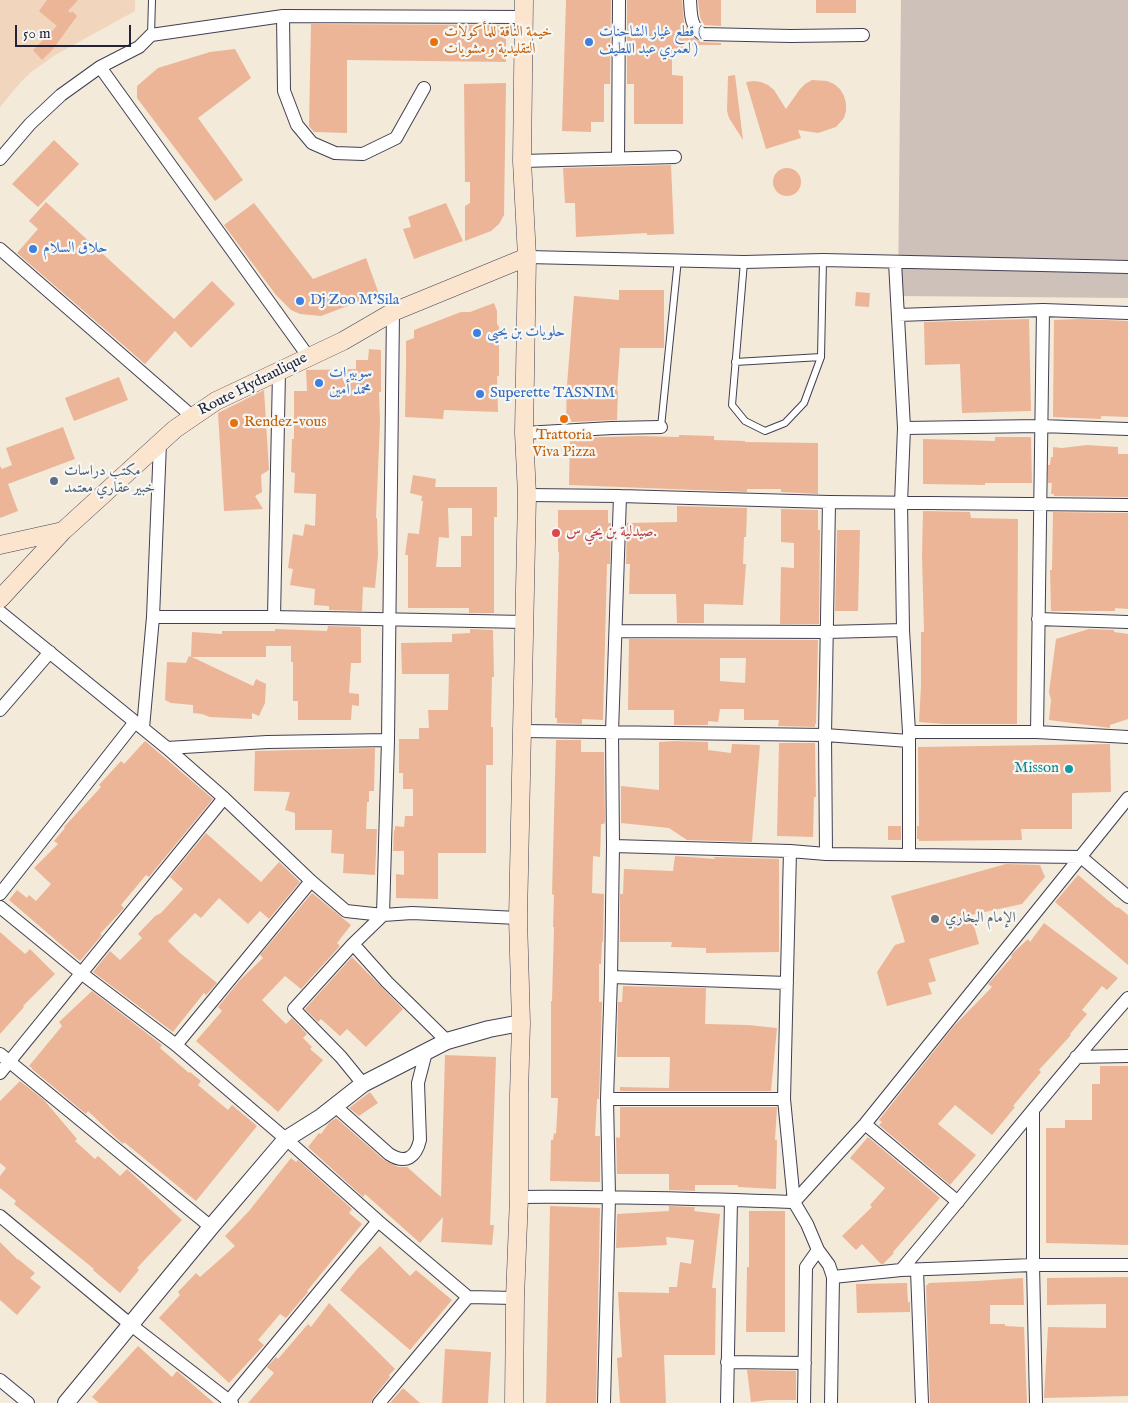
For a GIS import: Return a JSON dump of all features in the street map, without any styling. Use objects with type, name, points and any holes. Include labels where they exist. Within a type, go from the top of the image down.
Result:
[{"type":"main road","points":[[514,1403],[522,1023],[518,918],[527,496],[524,433],[527,257],[522,161],[524,9]]},
{"type":"main road","name":"Route Hydraulique","points":[[0,599],[63,531],[175,429],[216,402],[308,356],[343,341],[393,312],[527,257]]},
{"type":"main road","points":[[0,545],[63,531]]},
{"type":"street","points":[[618,158],[619,0]]},
{"type":"street","points":[[690,0],[693,25],[702,34],[863,35]]},
{"type":"street","points":[[0,159],[30,124],[61,95],[100,67],[139,47],[151,35],[283,16],[524,9]]},
{"type":"street","points":[[283,16],[284,92],[297,124],[312,143],[334,153],[363,154],[396,138],[424,88]]},
{"type":"street","points":[[100,67],[308,356]]},
{"type":"street","points":[[522,161],[675,157]]},
{"type":"street","points":[[0,249],[193,417]]},
{"type":"street","points":[[527,257],[744,262],[823,260],[1128,267]]},
{"type":"street","points":[[895,262],[904,428],[901,503],[903,630],[909,737],[909,855]]},
{"type":"street","points":[[898,315],[1043,310],[1128,313]]},
{"type":"street","points":[[1037,732],[1043,310]]},
{"type":"street","points":[[363,1084],[341,1057],[294,1009],[353,944],[383,915],[390,620],[393,312]]},
{"type":"street","points":[[274,617],[279,372]]},
{"type":"street","points":[[904,428],[1040,426],[1128,429]]},
{"type":"street","points":[[524,433],[661,427]]},
{"type":"street","points":[[0,894],[139,725],[153,617],[160,443]]},
{"type":"street","points":[[527,496],[1128,505]]},
{"type":"street","points":[[604,1403],[609,1196],[608,1099],[613,846],[612,732],[620,496]]},
{"type":"street","points":[[826,854],[825,735],[829,502]]},
{"type":"street","points":[[0,612],[167,748],[346,911],[383,915],[412,913],[518,918]]},
{"type":"street","points":[[153,617],[274,617],[524,622]]},
{"type":"street","points":[[1038,619],[1128,622]]},
{"type":"street","points":[[616,631],[827,632],[903,630]]},
{"type":"street","points":[[0,710],[50,652]]},
{"type":"street","points":[[522,731],[909,737],[1037,732],[1128,737]]},
{"type":"street","points":[[167,748],[267,742],[388,740]]},
{"type":"street","points":[[0,1073],[5,1058],[81,973],[224,798]]},
{"type":"street","points":[[519,1197],[609,1196],[794,1202],[866,1124],[1128,798]]},
{"type":"street","points":[[613,846],[790,851],[826,854],[1081,857],[1128,897]]},
{"type":"street","points":[[790,851],[784,1099],[794,1202],[807,1224],[818,1250],[829,1265],[833,1277],[831,1403]]},
{"type":"street","points":[[176,1045],[311,881]]},
{"type":"street","points":[[0,907],[81,973],[176,1045],[468,1297],[516,1298]]},
{"type":"street","points":[[353,944],[387,982],[447,1041]]},
{"type":"street","points":[[611,977],[787,983]]},
{"type":"street","points":[[901,1270],[1076,1057],[1128,998]]},
{"type":"street","points":[[66,1403],[210,1227],[286,1139],[321,1118],[363,1084],[447,1041],[489,1029],[522,1023]]},
{"type":"street","points":[[335,1106],[396,1159],[408,1158],[418,1149],[420,1140],[418,1083],[426,1052]]},
{"type":"street","points":[[1076,1057],[1128,1056]]},
{"type":"street","points":[[5,1058],[210,1227]]},
{"type":"street","points":[[608,1099],[784,1099]]},
{"type":"street","points":[[1033,1111],[1033,1265],[1036,1403]]},
{"type":"street","points":[[866,1124],[958,1202]]},
{"type":"street","points":[[727,1403],[731,1200]]},
{"type":"street","points":[[0,1216],[131,1325],[229,1402],[378,1221]]},
{"type":"street","points":[[804,1403],[806,1267],[818,1250]]},
{"type":"street","points":[[833,1277],[901,1270],[1033,1265],[1128,1265]]},
{"type":"street","points":[[917,1270],[922,1403]]},
{"type":"street","points":[[379,1403],[468,1297]]},
{"type":"street","points":[[727,1362],[805,1363]]},
{"type":"street","points":[[0,1380],[28,1403]]},
{"type":"lane","points":[[151,35],[152,0]]},
{"type":"lane","points":[[661,427],[678,260]]},
{"type":"lane","points":[[744,262],[732,405],[745,421],[764,431],[785,423],[804,404],[821,357],[823,260]]},
{"type":"lane","points":[[735,362],[821,357]]},
{"type":"shaded area","points":[[0,0],[135,0],[135,11],[55,55],[30,73],[0,107]]},
{"type":"shaded area","points":[[901,0],[1128,0],[1128,298],[898,296]]},
{"type":"building","points":[[47,0],[78,0],[68,11],[71,13],[72,11],[77,16],[53,49],[42,60],[33,50],[57,26],[39,11]]},
{"type":"building","name":"قطع غيار الشاحنات ( لعمري عبد اللطيف )","points":[[566,0],[611,0],[610,84],[604,84],[604,122],[591,122],[591,132],[562,131]]},
{"type":"building","points":[[627,0],[682,0],[684,22],[692,36],[701,42],[721,43],[721,45],[684,45],[684,49],[672,49],[672,75],[683,76],[683,124],[634,124],[634,84],[627,84]]},
{"type":"building","points":[[698,0],[721,0],[721,26],[704,25],[700,17]]},
{"type":"building","points":[[816,0],[856,0],[856,13],[816,13]]},
{"type":"building","points":[[311,24],[506,25],[506,62],[347,60],[347,133],[314,132],[309,126]]},
{"type":"building","points":[[235,49],[251,78],[198,118],[243,180],[215,201],[137,98],[137,86],[158,68],[210,52]]},
{"type":"building","points":[[735,75],[743,140],[729,118],[727,111],[728,76]]},
{"type":"building","points":[[812,80],[827,81],[840,89],[846,103],[844,118],[836,127],[818,133],[798,130],[801,138],[766,149],[746,82],[754,81],[768,85],[774,90],[786,109],[800,89]]},
{"type":"building","points":[[506,83],[504,215],[499,224],[491,231],[465,241],[465,206],[470,203],[470,182],[465,182],[464,84]]},
{"type":"building","points":[[54,140],[79,164],[38,207],[12,184]]},
{"type":"building","points":[[671,165],[674,234],[647,235],[647,233],[576,237],[575,203],[565,203],[563,168]]},
{"type":"building","points":[[787,168],[797,172],[801,182],[797,192],[787,196],[777,192],[773,182],[777,172]]},
{"type":"building","points":[[46,202],[174,319],[212,281],[235,304],[191,348],[175,331],[145,364],[17,253],[38,229],[29,221]]},
{"type":"building","points":[[254,203],[313,279],[366,258],[379,294],[321,316],[300,314],[291,310],[276,295],[224,225]]},
{"type":"building","points":[[446,203],[463,241],[414,259],[403,229],[411,227],[408,217]]},
{"type":"building","points":[[619,290],[664,290],[664,348],[620,348],[617,420],[571,422],[571,419],[566,419],[574,296],[619,300]]},
{"type":"building","points":[[856,292],[870,293],[869,307],[855,306]]},
{"type":"building","points":[[494,303],[499,327],[498,412],[444,410],[443,419],[405,417],[406,341],[414,338],[414,330],[461,312],[470,312]]},
{"type":"building","points":[[1029,319],[1031,411],[962,413],[960,364],[925,365],[924,322]]},
{"type":"building","points":[[1054,320],[1128,321],[1128,417],[1101,416],[1101,419],[1053,417]]},
{"type":"building","points":[[369,349],[381,350],[376,518],[378,555],[375,588],[363,587],[362,611],[329,610],[329,606],[314,605],[315,589],[290,585],[293,569],[288,568],[293,534],[303,536],[305,524],[315,526],[316,494],[294,493],[295,473],[291,472],[292,439],[294,439],[294,391],[307,391],[306,370],[356,369],[356,360],[368,360]]},
{"type":"building","points":[[119,377],[128,400],[74,421],[65,398]]},
{"type":"building","points":[[264,390],[269,470],[261,475],[262,492],[255,496],[263,509],[224,511],[218,413]]},
{"type":"building","points":[[63,427],[75,459],[8,484],[18,511],[0,518],[0,466],[2,469],[12,465],[6,448]]},
{"type":"building","points":[[679,435],[714,436],[714,440],[745,442],[818,443],[818,494],[781,492],[781,489],[747,489],[747,492],[569,485],[570,438],[679,437]]},
{"type":"building","points":[[995,437],[1031,437],[1032,483],[985,483],[985,485],[923,484],[923,439],[995,441]]},
{"type":"building","points":[[1087,445],[1118,447],[1118,454],[1128,454],[1128,497],[1054,496],[1054,494],[1051,494],[1052,483],[1048,483],[1048,465],[1050,465],[1051,457],[1053,457],[1053,447],[1062,448]]},
{"type":"building","points":[[413,475],[436,479],[435,487],[497,487],[497,517],[494,517],[494,613],[469,613],[469,608],[408,608],[408,555],[405,555],[408,533],[419,534],[423,501],[421,501],[422,496],[410,493]],"holes":[[[448,508],[472,508],[472,536],[461,536],[461,567],[436,567],[439,537],[449,538]]]},
{"type":"building","points":[[677,506],[747,508],[746,537],[744,537],[743,564],[746,564],[743,605],[704,604],[704,623],[677,623],[676,594],[629,594],[630,564],[626,564],[627,523],[677,522]]},
{"type":"building","points":[[781,509],[818,510],[818,530],[820,530],[819,624],[780,624],[781,567],[794,568],[794,543],[781,542]]},
{"type":"building","points":[[558,510],[608,510],[608,523],[611,523],[610,564],[607,564],[603,720],[582,719],[582,724],[557,723],[557,718],[555,718],[559,552]]},
{"type":"building","points":[[923,511],[970,512],[971,518],[1018,519],[1017,724],[943,724],[919,722],[921,632],[924,632]]},
{"type":"building","points":[[1053,512],[1128,513],[1128,609],[1115,608],[1115,611],[1051,611],[1050,570],[1052,570]]},
{"type":"building","points":[[837,530],[860,530],[858,611],[835,611]]},
{"type":"building","points":[[328,626],[360,627],[361,629],[361,663],[351,663],[349,693],[359,694],[359,706],[352,705],[351,720],[298,720],[298,701],[293,701],[291,646],[266,646],[266,657],[192,657],[253,686],[256,679],[266,684],[265,703],[259,716],[252,713],[252,719],[210,717],[193,713],[193,705],[171,703],[165,700],[167,662],[186,663],[189,656],[191,657],[192,632],[222,634],[222,631],[275,631],[275,629],[327,631]]},
{"type":"building","points":[[470,629],[493,630],[494,677],[492,677],[491,727],[493,727],[493,765],[486,765],[486,853],[438,853],[438,899],[396,898],[396,874],[404,875],[404,851],[393,851],[394,830],[395,826],[404,827],[405,816],[413,816],[413,789],[403,789],[403,773],[399,773],[399,739],[419,739],[419,728],[429,728],[428,710],[448,710],[449,674],[402,674],[401,643],[452,642],[452,634],[470,633]]},
{"type":"building","points":[[1089,629],[1114,630],[1114,632],[1128,634],[1128,719],[1110,725],[1110,728],[1049,720],[1051,700],[1049,692],[1056,639]]},
{"type":"building","points":[[629,639],[818,640],[815,727],[778,726],[779,720],[744,720],[744,709],[720,709],[718,722],[708,721],[708,725],[674,725],[674,710],[628,710]],"holes":[[[720,658],[746,658],[745,683],[720,681]]]},
{"type":"building","points":[[556,740],[581,740],[581,752],[604,752],[605,822],[601,824],[600,857],[593,856],[592,893],[604,894],[603,942],[601,964],[599,964],[599,1002],[602,1002],[599,1099],[597,1099],[595,1136],[600,1136],[600,1182],[550,1181],[551,1140],[553,1140],[554,1133],[556,1134],[558,1098],[551,1098],[551,1001],[554,927],[554,895],[552,894]]},
{"type":"building","points":[[145,741],[213,799],[149,877],[146,875],[121,905],[124,908],[100,934],[102,935],[80,961],[9,900],[17,890],[27,898],[29,895],[36,901],[51,884],[34,868],[58,844],[54,841],[64,827],[101,787],[99,785],[121,761],[124,764]]},
{"type":"building","points":[[659,742],[708,742],[708,750],[731,753],[732,744],[760,745],[752,842],[687,840],[669,828],[621,823],[621,786],[659,790]]},
{"type":"building","points":[[779,743],[815,743],[816,797],[814,797],[813,837],[777,836]]},
{"type":"building","points":[[1110,744],[1111,792],[1072,793],[1072,829],[1021,829],[1022,840],[919,841],[917,839],[917,826],[919,826],[918,747]]},
{"type":"building","points":[[375,748],[374,791],[369,791],[366,829],[377,829],[375,875],[343,873],[344,854],[331,853],[332,830],[295,830],[295,813],[285,810],[290,792],[254,791],[255,751]]},
{"type":"building","points":[[888,826],[901,826],[901,840],[888,840]]},
{"type":"building","points":[[206,833],[261,882],[279,862],[300,882],[269,919],[260,911],[248,924],[219,898],[201,918],[195,913],[168,941],[217,983],[206,995],[204,993],[173,1032],[93,972],[110,951],[120,960],[142,938],[138,934],[183,889],[170,877]]},
{"type":"building","points":[[675,856],[716,859],[713,857],[779,859],[779,952],[706,953],[706,948],[671,947],[672,942],[620,942],[620,894],[623,894],[624,869],[673,871]]},
{"type":"building","name":"الإمام البخاري","points":[[1006,864],[1040,865],[1045,877],[1022,904],[971,915],[979,944],[929,959],[936,981],[928,983],[932,994],[887,1006],[877,972],[895,945],[905,942],[891,896]]},
{"type":"building","points":[[1078,875],[1128,915],[1128,965],[1055,902]]},
{"type":"building","points":[[312,893],[351,925],[337,943],[340,946],[301,989],[285,976],[262,1000],[286,1024],[292,1018],[307,1034],[303,1038],[312,1047],[310,1049],[323,1060],[278,1112],[196,1041],[222,1011],[218,1007],[240,980],[263,958],[260,955]]},
{"type":"building","points":[[1044,923],[1118,978],[1107,990],[1102,986],[1082,1010],[1087,1014],[1071,1035],[1039,1070],[1041,1072],[992,1135],[955,1105],[938,1124],[976,1155],[950,1185],[879,1125],[882,1122],[879,1120],[954,1026],[992,987],[988,984],[1012,957],[1013,953],[1028,939],[1030,942]]},
{"type":"building","points":[[0,932],[25,954],[30,949],[55,974],[23,1006],[0,1034]]},
{"type":"building","points":[[352,957],[403,1009],[366,1047],[347,1029],[340,1036],[321,1019],[318,1022],[305,1009]]},
{"type":"building","points":[[623,986],[706,988],[705,1024],[777,1028],[771,1091],[620,1091],[620,1087],[669,1088],[670,1057],[617,1057],[618,1002],[622,1002]]},
{"type":"building","points":[[92,991],[162,1045],[160,1048],[201,1081],[198,1085],[228,1110],[232,1105],[257,1126],[196,1201],[124,1142],[123,1144],[88,1111],[86,1114],[29,1066],[62,1026],[59,1022]]},
{"type":"building","points":[[445,1055],[496,1057],[490,1225],[494,1225],[492,1245],[441,1242],[443,1217],[420,1243],[365,1194],[363,1197],[308,1147],[319,1133],[321,1134],[329,1123],[336,1118],[384,1160],[398,1167],[407,1167],[441,1197]]},
{"type":"building","points":[[1100,1066],[1128,1066],[1128,1245],[1046,1243],[1046,1128],[1065,1128],[1065,1120],[1092,1120],[1092,1084],[1100,1084]]},
{"type":"building","points":[[20,1081],[44,1100],[77,1139],[75,1141],[95,1159],[98,1156],[120,1176],[127,1169],[182,1220],[137,1268],[139,1270],[120,1293],[94,1269],[14,1204],[16,1201],[0,1188],[0,1176],[6,1168],[0,1163],[0,1101]]},
{"type":"building","points":[[370,1092],[378,1103],[359,1116],[349,1108]]},
{"type":"building","points":[[620,1107],[777,1107],[775,1140],[777,1140],[776,1189],[738,1187],[738,1185],[695,1185],[695,1191],[669,1190],[669,1174],[617,1174],[616,1137],[620,1138]]},
{"type":"building","points":[[868,1137],[940,1198],[883,1264],[862,1244],[856,1250],[842,1236],[872,1207],[870,1205],[885,1188],[850,1158]]},
{"type":"building","points":[[291,1158],[296,1162],[298,1160],[352,1209],[349,1213],[362,1224],[286,1318],[280,1314],[258,1340],[264,1345],[229,1383],[159,1318],[180,1295],[178,1292],[196,1273],[200,1277],[235,1246],[225,1236],[249,1211]]},
{"type":"building","points":[[550,1206],[600,1208],[596,1403],[546,1403]]},
{"type":"building","points":[[669,1206],[695,1207],[694,1211],[720,1214],[712,1288],[716,1288],[715,1355],[664,1355],[666,1403],[620,1403],[617,1358],[622,1357],[618,1292],[669,1293],[669,1287],[677,1287],[680,1262],[691,1264],[694,1240],[666,1237],[667,1245],[616,1248],[617,1214],[669,1211]]},
{"type":"building","points":[[749,1211],[785,1211],[785,1332],[746,1332]]},
{"type":"building","points":[[0,1242],[18,1260],[35,1273],[30,1278],[41,1287],[17,1315],[0,1300]]},
{"type":"building","points":[[380,1246],[410,1276],[416,1270],[452,1300],[410,1350],[340,1290]]},
{"type":"building","points":[[1128,1277],[1128,1396],[1044,1398],[1048,1327],[1106,1328],[1106,1304],[1047,1305],[1047,1278]]},
{"type":"building","points":[[1023,1278],[1024,1305],[990,1305],[990,1324],[1024,1327],[1027,1403],[930,1403],[926,1286],[929,1283]]},
{"type":"building","points":[[907,1283],[910,1312],[857,1313],[856,1284]]},
{"type":"building","points":[[329,1303],[395,1369],[371,1403],[248,1403],[274,1373],[267,1367],[276,1357],[278,1359],[308,1324],[311,1327]]},
{"type":"building","points":[[138,1346],[172,1377],[177,1371],[214,1403],[99,1403],[92,1397]]},
{"type":"building","points":[[445,1349],[491,1352],[488,1403],[442,1403]]},
{"type":"building","points":[[747,1370],[796,1371],[796,1400],[751,1402]]},
{"type":"building","points":[[403,1388],[420,1403],[390,1403]]},
{"type":"place","name":"خيمة الناقة للمأكولات التقليدية و مشويات","points":[[434,42]]},
{"type":"place","name":"قطع غيار الشاحنات ( لعمري عبد اللطيف )","points":[[589,42]]},
{"type":"place","name":"حلاق السلام","points":[[33,249]]},
{"type":"place","name":"Dj Zoo M'Sila","points":[[300,301]]},
{"type":"place","name":"حلويات بن يحيى","points":[[477,333]]},
{"type":"place","name":"سوبيرات محمد أمين","points":[[319,383]]},
{"type":"place","name":"Superette TASNIM","points":[[480,394]]},
{"type":"place","name":"Trattoria Viva Pizza","points":[[564,419]]},
{"type":"place","name":"Rendez-vous","points":[[234,423]]},
{"type":"place","name":"مكتب دراسات خبير عقاري معتمد","points":[[54,481]]},
{"type":"place","name":"صيدلية بن يحي س.","points":[[556,533]]},
{"type":"place","name":"Misson","points":[[1069,769]]},
{"type":"place","name":"الإمام البخاري","points":[[935,919]]}]
